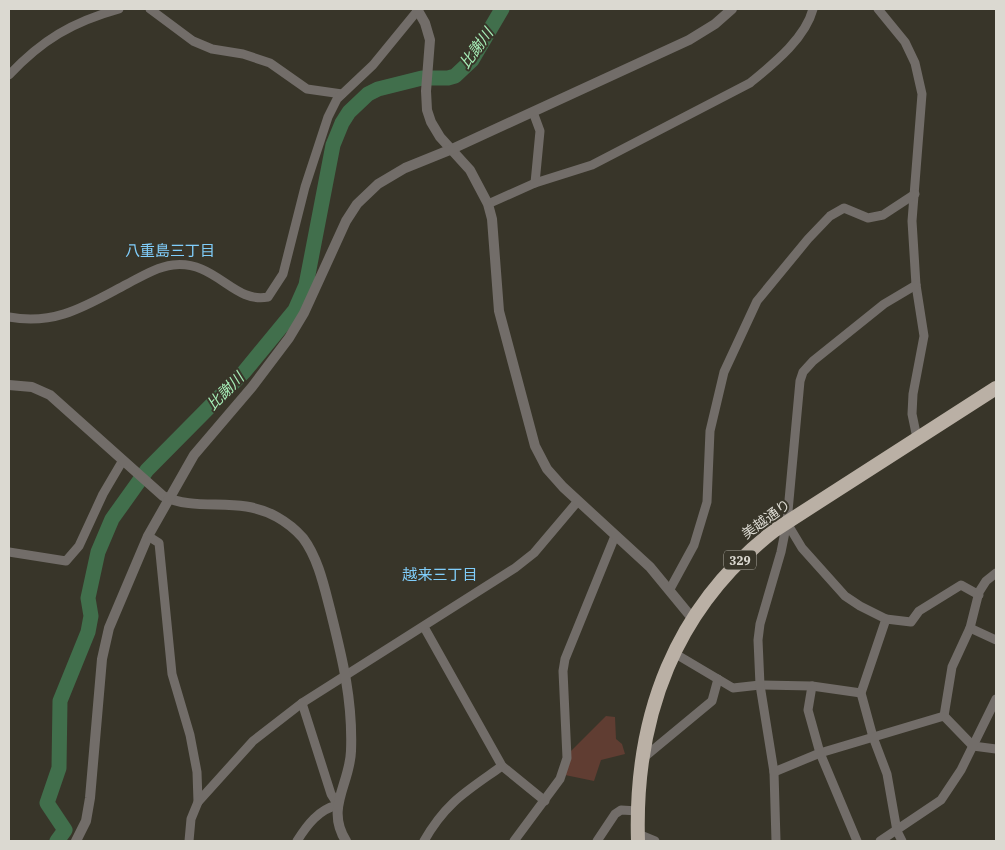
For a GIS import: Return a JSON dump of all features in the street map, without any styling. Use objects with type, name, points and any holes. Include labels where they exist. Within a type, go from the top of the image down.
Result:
[{"type":"highway","name":"美越通り","points":[[638,837],[642,759],[658,692],[674,653],[692,618],[739,561],[763,539],[996,388]]},
{"type":"street","points":[[9,75],[32,52],[71,26],[119,9]]},
{"type":"street","points":[[150,9],[193,42],[212,49],[243,54],[270,63],[307,89],[342,94]]},
{"type":"street","points":[[9,317],[24,320],[51,319],[79,310],[148,272],[180,264],[212,272],[242,294],[253,298],[268,297],[283,274],[305,187],[328,117],[342,94],[373,65],[418,9],[430,40],[426,92],[427,110],[431,122],[470,170],[488,204],[492,219],[499,311],[535,446],[547,469],[578,501],[650,567],[692,618]]},
{"type":"street","points":[[76,841],[86,821],[90,798],[102,659],[109,628],[148,536],[194,455],[252,387],[289,338],[304,313],[346,221],[357,204],[378,184],[405,168],[452,149],[689,40],[715,24],[732,9]]},
{"type":"street","points":[[488,204],[535,183],[592,165],[750,83],[771,66],[795,40],[813,9]]},
{"type":"street","points":[[878,9],[905,42],[915,62],[920,82],[922,106],[912,246],[924,336],[913,394],[912,414],[917,438]]},
{"type":"street","points":[[534,112],[540,131],[535,183]]},
{"type":"street","points":[[670,589],[694,545],[707,502],[710,432],[724,372],[757,301],[778,274],[830,216],[844,208],[868,218],[883,214],[915,194]]},
{"type":"street","points":[[776,841],[774,772],[760,685],[758,632],[787,522],[798,391],[803,372],[813,361],[884,304],[916,285]]},
{"type":"street","points":[[9,385],[32,387],[50,395],[148,484],[168,498],[186,503],[228,503],[252,507],[278,517],[295,531],[307,546],[317,568],[347,675],[351,752],[348,771],[338,796],[337,820],[346,841]]},
{"type":"street","points":[[9,552],[66,560],[79,546],[94,512],[123,460]]},
{"type":"street","points":[[198,802],[253,741],[302,703],[424,627],[534,553],[578,501]]},
{"type":"street","points":[[787,522],[802,548],[845,596],[886,619],[910,622],[919,611],[960,585],[979,595]]},
{"type":"street","points":[[148,536],[159,543],[172,674],[194,751],[197,772],[198,802],[188,830],[189,841]]},
{"type":"street","points":[[514,841],[560,779],[567,758],[563,671],[565,659],[616,536]]},
{"type":"street","points":[[944,716],[952,667],[970,628],[979,595],[986,581],[996,573]]},
{"type":"street","points":[[886,619],[861,694],[872,737],[887,774],[897,831],[902,841]]},
{"type":"street","points":[[424,627],[502,766],[545,801]]},
{"type":"street","points":[[970,628],[996,640]]},
{"type":"street","points":[[674,653],[733,688],[760,685],[812,686],[861,694]]},
{"type":"street","points":[[642,759],[712,701],[718,679]]},
{"type":"street","points":[[812,686],[808,710],[820,753],[857,841]]},
{"type":"street","points":[[880,841],[941,800],[961,770],[996,699]]},
{"type":"street","points":[[302,703],[331,794],[338,805]]},
{"type":"street","points":[[774,772],[820,753],[944,716]]},
{"type":"street","points":[[944,716],[973,746],[996,749]]},
{"type":"street","points":[[424,841],[443,812],[463,792],[502,766]]},
{"type":"street","points":[[297,841],[325,808],[338,805]]},
{"type":"street","points":[[597,841],[614,814],[621,810],[638,811]]},
{"type":"street","points":[[638,837],[655,841]]},
{"type":"shaded area","points":[[606,716],[615,717],[616,739],[622,744],[625,754],[601,760],[594,781],[565,775],[570,752]]},
{"type":"waterway","name":"比謝川","points":[[57,841],[65,830],[47,803],[59,768],[60,701],[88,632],[91,616],[88,598],[98,552],[112,519],[147,470],[244,372],[295,310],[306,285],[333,145],[349,112],[368,94],[378,89],[422,78],[448,78],[455,76],[472,60],[502,9]]},
{"type":"district","name":"八重島三丁目","points":[[170,250]]},
{"type":"district","name":"越来三丁目","points":[[440,574]]}]
